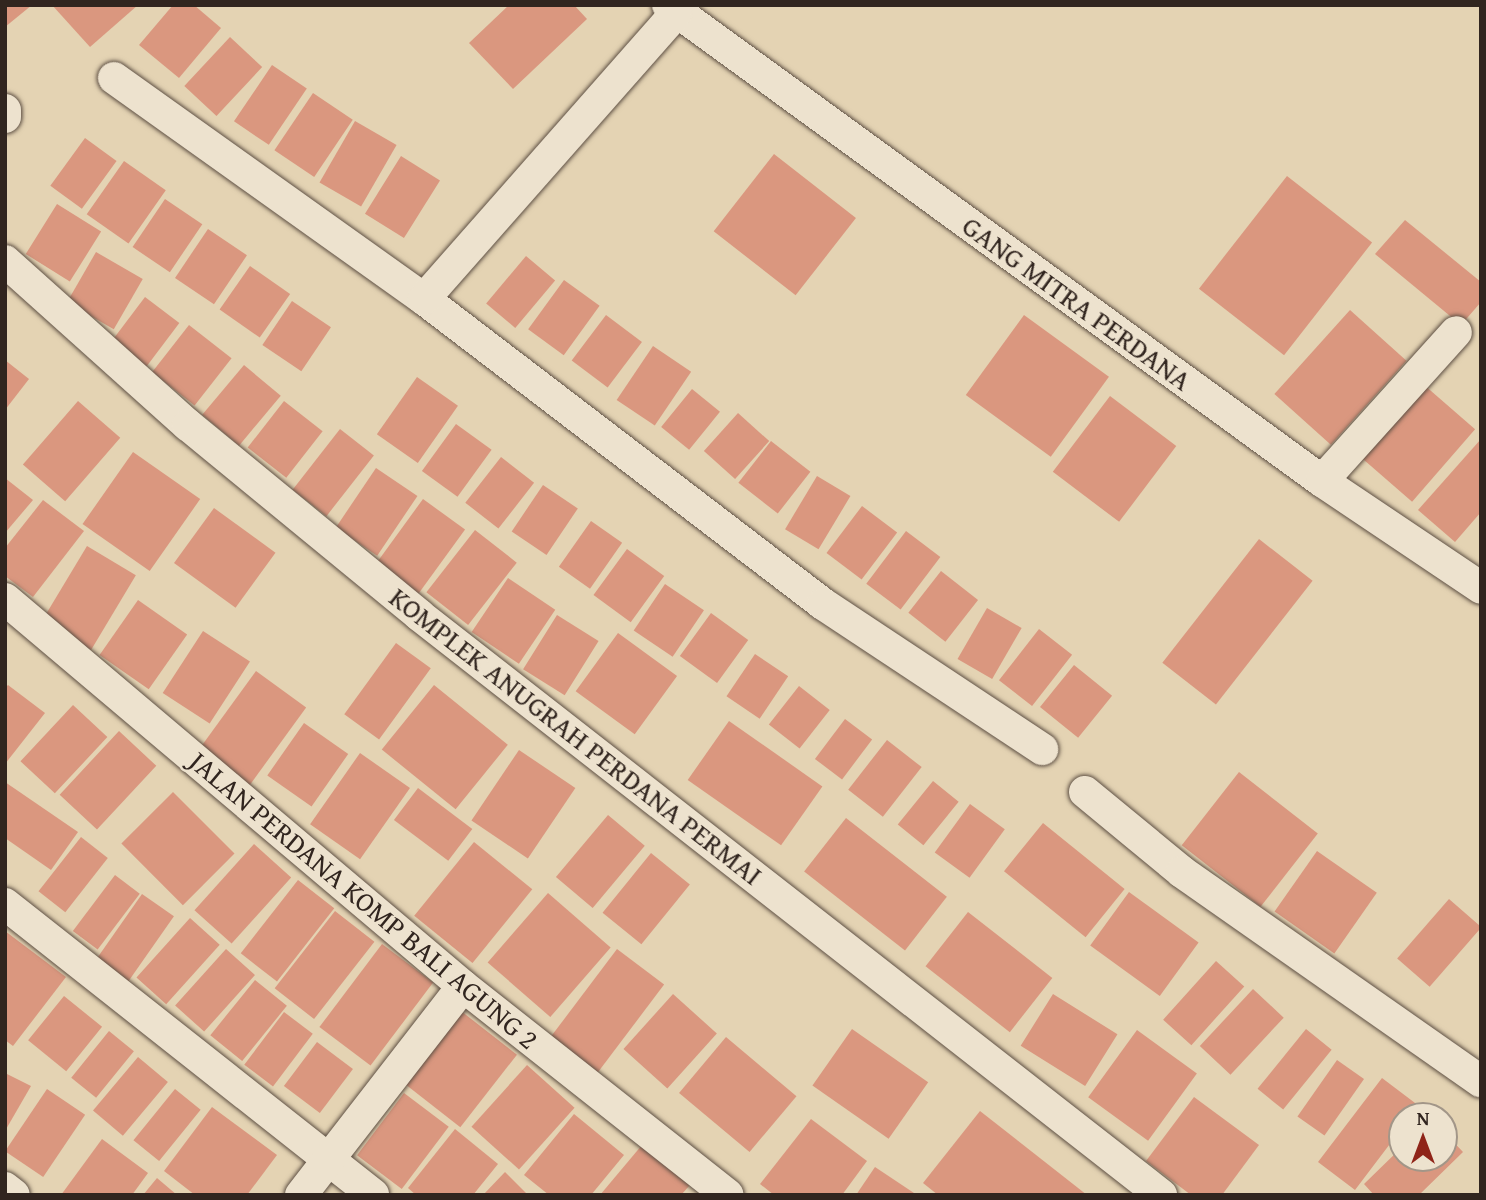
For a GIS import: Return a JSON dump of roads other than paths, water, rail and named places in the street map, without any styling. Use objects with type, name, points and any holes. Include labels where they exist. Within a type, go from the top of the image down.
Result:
[{"type":"street","points":[[424,299],[672,9]]},
{"type":"street","name":"GANG MITRA PERDANA","points":[[672,9],[1322,481],[1481,588]]},
{"type":"street","points":[[114,78],[424,299],[823,604],[1042,749]]},
{"type":"street","points":[[5,110],[5,117]]},
{"type":"street","name":"KOMPLEK ANUGRAH PERDANA PERMAI","points":[[5,261],[187,425],[419,615],[1161,1195]]},
{"type":"street","points":[[1322,481],[1456,332]]},
{"type":"street","name":"JALAN PERDANA KOMP BALI AGUNG 2","points":[[5,599],[463,986],[728,1195]]},
{"type":"street","points":[[1085,792],[1182,872],[1481,1081]]},
{"type":"street","points":[[5,904],[373,1195]]},
{"type":"street","points":[[301,1195],[463,986]]},
{"type":"street","points":[[5,1188],[14,1195]]}]
